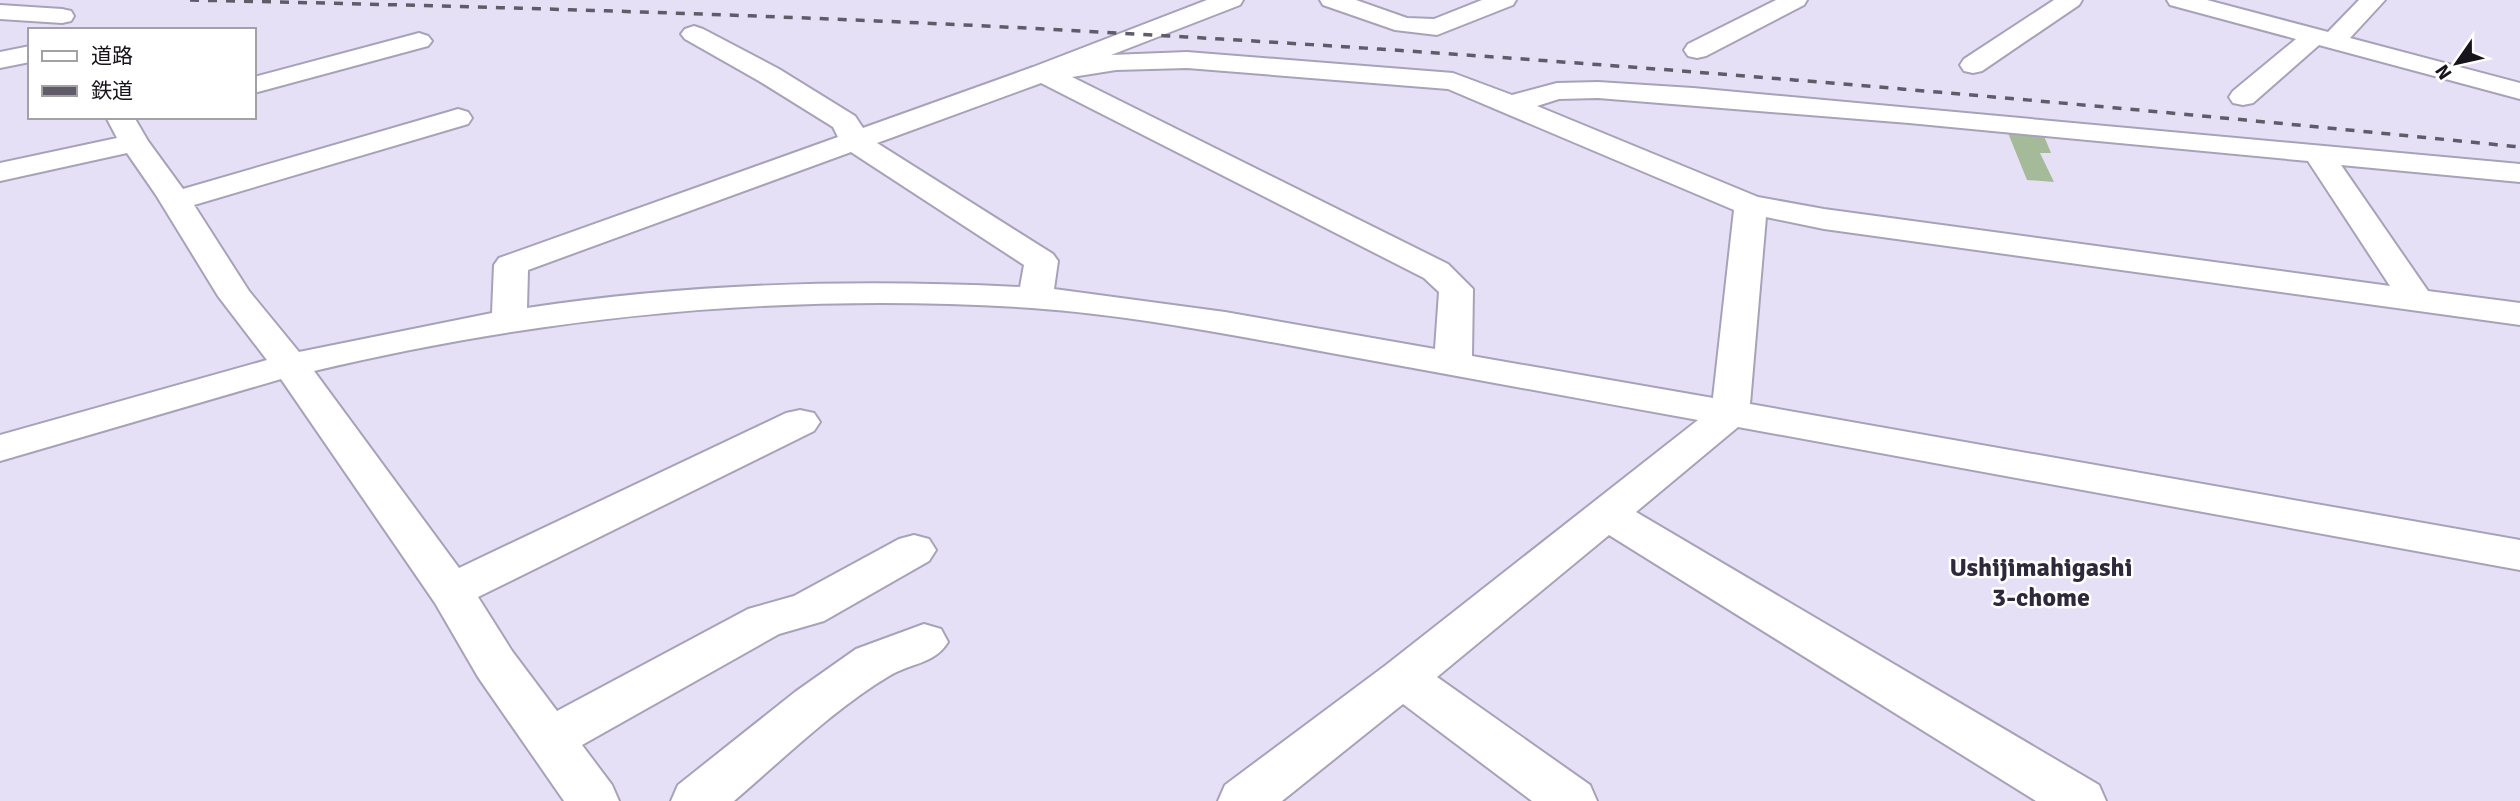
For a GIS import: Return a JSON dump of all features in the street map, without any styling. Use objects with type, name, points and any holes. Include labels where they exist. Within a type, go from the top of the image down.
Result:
[{"type":"street","points":[[509,322],[511,265],[1043,73],[1176,19],[1231,0]]},
{"type":"street","points":[[1332,0],[1404,25],[1419,27],[1448,24],[1504,0]]},
{"type":"street","points":[[1697,50],[1795,0]]},
{"type":"street","points":[[1973,65],[2070,0]]},
{"type":"street","points":[[2179,0],[2520,91]]},
{"type":"street","points":[[2243,97],[2373,0]]},
{"type":"street","points":[[0,12],[64,15]]},
{"type":"street","points":[[694,34],[769,75],[845,122],[855,142],[1041,261],[1035,298]]},
{"type":"street","points":[[256,84],[419,41]]},
{"type":"street","points":[[0,60],[28,54]]},
{"type":"street","points":[[1043,73],[1116,62],[1187,60],[1452,81],[1750,205],[1824,219],[2520,314]]},
{"type":"street","points":[[1043,73],[1436,271],[1456,289],[1453,365]]},
{"type":"street","points":[[1509,104],[1557,91],[1598,90],[1909,114],[2520,173]]},
{"type":"street","points":[[175,201],[458,118]]},
{"type":"street","points":[[0,172],[128,125],[235,296],[290,365],[451,591],[495,664],[593,801]]},
{"type":"street","points":[[2317,152],[2417,300]]},
{"type":"street","points":[[1244,801],[1403,678],[1730,414],[1749,238],[1750,205]]},
{"type":"street","points":[[0,448],[172,395],[290,365],[401,340],[509,322],[606,308],[790,294],[1035,298],[1225,323],[2520,555]]},
{"type":"street","points":[[451,591],[800,422]]},
{"type":"street","points":[[1605,513],[2080,801]]},
{"type":"street","points":[[548,740],[764,621],[808,609],[914,550]]},
{"type":"street","points":[[696,801],[812,706],[873,662],[924,642]]},
{"type":"street","points":[[1403,678],[1571,801]]},
{"type":"green space","points":[[2008,133],[2044,136],[2051,153],[2040,153],[2054,182],[2027,180]]},
{"type":"railway","points":[[190,0],[791,17],[1323,45],[1837,83],[2520,147]]},
{"type":"district","name":"Ushijimahigashi 3-chome","points":[[2041,582]]}]
